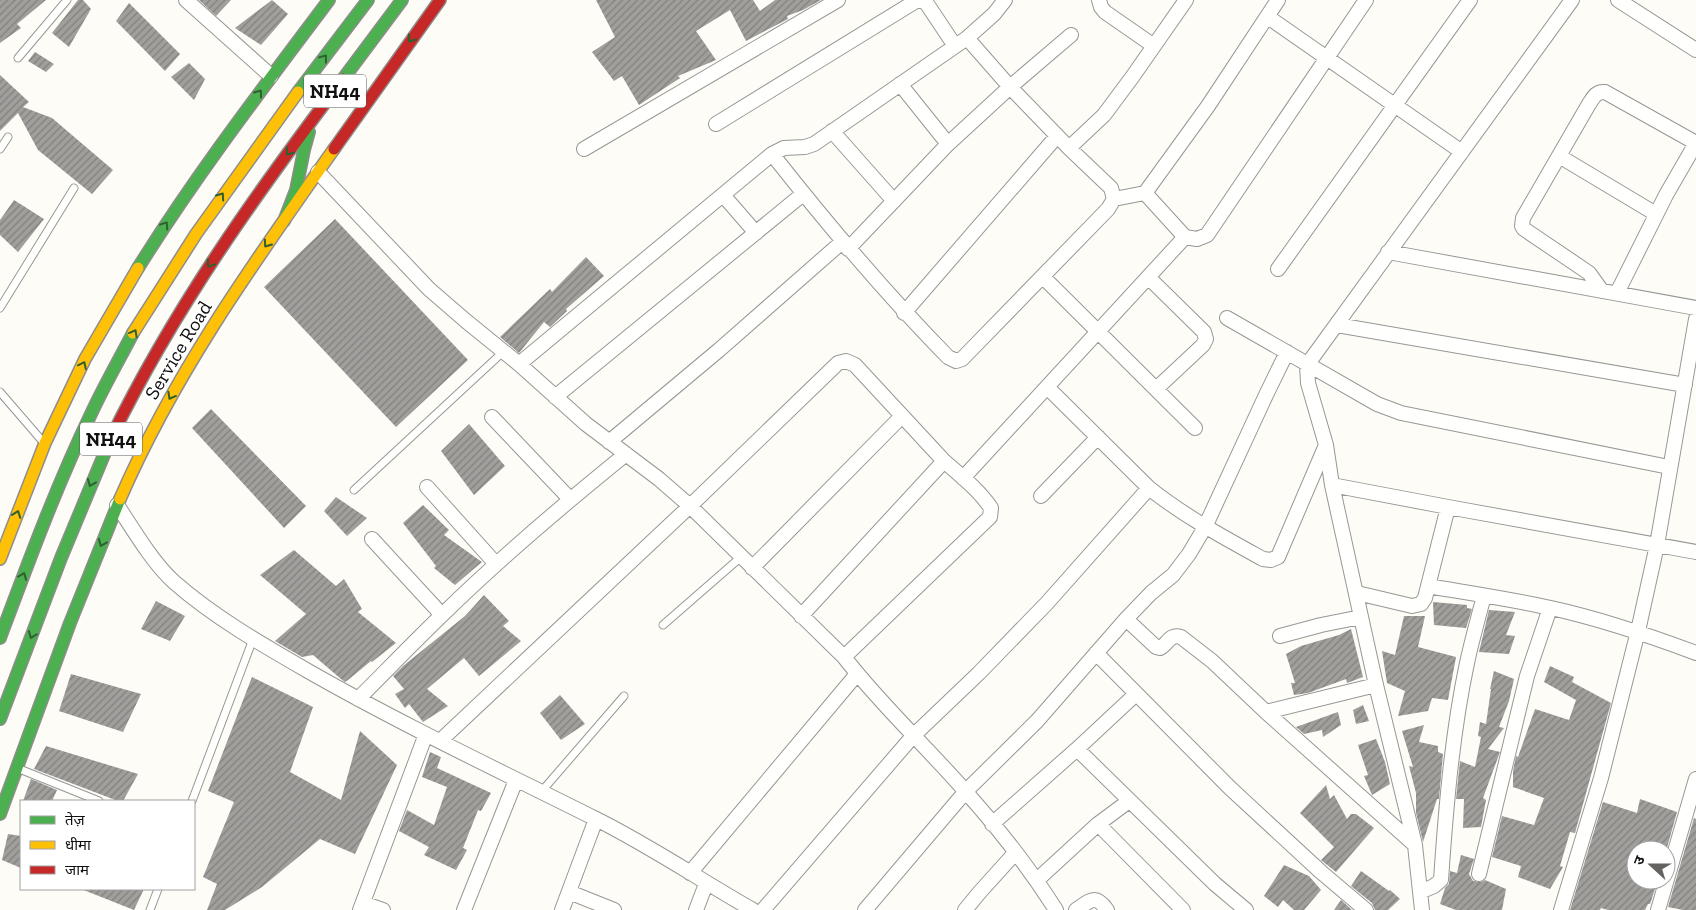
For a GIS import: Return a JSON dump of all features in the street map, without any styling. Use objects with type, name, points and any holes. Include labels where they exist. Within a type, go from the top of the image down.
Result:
[{"type":"main road","points":[[0,559],[45,443],[85,359],[126,288],[169,220],[271,76],[329,0]]},
{"type":"main road","name":"NH44","points":[[0,638],[40,531],[72,455],[106,383],[138,326],[171,270],[221,195],[368,0]]},
{"type":"main road","name":"NH44","points":[[0,719],[98,466],[130,398],[195,286],[268,181],[402,0]]},
{"type":"main road","name":"Service Road","points":[[0,814],[86,580],[117,505],[150,434],[192,359],[248,272],[440,0]]},
{"type":"main road","points":[[284,220],[296,193],[306,138],[323,107]]},
{"type":"street","points":[[186,0],[271,76]]},
{"type":"street","points":[[584,149],[838,0]]},
{"type":"street","points":[[716,124],[916,0],[922,0],[927,4],[955,46]]},
{"type":"street","points":[[519,364],[772,154],[784,148],[805,147],[814,144],[967,38],[994,14],[1005,0]]},
{"type":"street","points":[[1099,0],[1105,12],[1154,46]]},
{"type":"street","points":[[1069,148],[1104,115],[1134,76],[1186,0]]},
{"type":"street","points":[[1114,200],[1145,193],[1208,106],[1278,0]]},
{"type":"street","points":[[1145,193],[1185,238],[1197,239],[1207,235],[1366,0]]},
{"type":"street","points":[[1278,269],[1470,0]]},
{"type":"street","points":[[1422,910],[1415,845],[1376,685],[1332,485],[1326,445],[1308,383],[1307,365],[1572,0]]},
{"type":"street","points":[[1618,0],[1696,50]]},
{"type":"street","points":[[1268,17],[1462,152]]},
{"type":"street","points":[[609,442],[845,246],[894,201],[948,144],[1010,87],[1072,35]]},
{"type":"street","points":[[772,154],[845,246],[904,313],[948,357],[956,361],[962,359],[1108,210],[1114,200],[1111,188],[1010,87],[967,38]]},
{"type":"street","points":[[900,84],[948,144]]},
{"type":"street","points":[[1602,291],[1589,273],[1524,230],[1522,226],[1523,218],[1589,104],[1596,93],[1600,91],[1605,92],[1696,143],[1656,214],[1617,293]]},
{"type":"street","points":[[832,131],[894,201]]},
{"type":"street","points":[[904,313],[1058,136]]},
{"type":"street","points":[[1559,156],[1656,214]]},
{"type":"street","points":[[318,172],[429,289],[519,364],[586,424],[690,506],[844,657],[913,736],[966,791],[1037,880],[1056,910]]},
{"type":"street","points":[[723,194],[756,233]]},
{"type":"street","points":[[555,396],[803,194]]},
{"type":"street","points":[[963,478],[1185,238]]},
{"type":"street","points":[[1388,252],[1696,308]]},
{"type":"street","points":[[1042,277],[1195,428]]},
{"type":"street","points":[[1149,278],[1204,332],[1206,339],[1204,345],[1156,389]]},
{"type":"street","points":[[1227,318],[1377,404],[1401,413],[1669,467]]},
{"type":"street","points":[[1561,910],[1601,778],[1638,631],[1657,544],[1696,319]]},
{"type":"street","points":[[1337,326],[1685,385]]},
{"type":"street","points":[[865,910],[966,791],[1037,721],[1126,619],[1151,593],[1173,575],[1189,554],[1205,527],[1287,352]]},
{"type":"street","points":[[440,741],[690,506],[838,363],[846,360],[855,365],[944,461],[991,508],[990,516],[844,657]]},
{"type":"street","points":[[1047,386],[1149,488],[1173,507],[1205,527],[1263,559],[1271,560],[1278,556],[1326,445]]},
{"type":"street","points":[[752,568],[902,416]]},
{"type":"street","points":[[492,417],[570,499]]},
{"type":"street","points":[[1041,496],[1098,437]]},
{"type":"street","points":[[358,698],[496,564],[570,499],[626,454]]},
{"type":"street","points":[[801,616],[944,461]]},
{"type":"street","points":[[1332,485],[1696,552]]},
{"type":"street","points":[[427,487],[496,564]]},
{"type":"street","points":[[763,910],[913,736],[1047,604],[1149,488]]},
{"type":"street","points":[[117,505],[146,548],[172,581],[253,639],[426,734],[596,819],[753,910]]},
{"type":"street","points":[[1357,593],[1412,606],[1421,604],[1428,586],[1448,507]]},
{"type":"street","points":[[372,538],[442,615]]},
{"type":"street","points":[[1428,586],[1550,608],[1638,631],[1696,653]]},
{"type":"street","points":[[1420,892],[1434,886],[1441,880],[1450,776],[1461,695],[1467,662],[1484,596]]},
{"type":"street","points":[[1479,874],[1527,676],[1550,608]]},
{"type":"street","points":[[1280,636],[1361,617]]},
{"type":"street","points":[[1126,619],[1156,647],[1164,646],[1172,636],[1176,635],[1212,661],[1266,712],[1415,845]]},
{"type":"street","points":[[1096,653],[1230,788],[1321,872],[1366,910]]},
{"type":"street","points":[[690,873],[857,674]]},
{"type":"street","points":[[1266,712],[1376,685]]},
{"type":"street","points":[[992,824],[1136,694]]},
{"type":"street","points":[[383,910],[361,906],[426,734]]},
{"type":"street","points":[[1077,749],[1215,884],[1246,910]]},
{"type":"street","points":[[1658,910],[1696,779]]},
{"type":"street","points":[[464,910],[516,780]]},
{"type":"street","points":[[1037,880],[1098,824],[1129,801]]},
{"type":"street","points":[[562,910],[596,819]]},
{"type":"street","points":[[1098,824],[1183,910]]},
{"type":"street","points":[[965,910],[978,892],[1015,853]]},
{"type":"street","points":[[696,910],[706,884]]},
{"type":"street","points":[[569,892],[614,910]]},
{"type":"street","points":[[1076,910],[1092,899],[1102,902],[1107,910]]},
{"type":"lane","points":[[18,58],[67,0]]},
{"type":"lane","points":[[0,149],[8,137]]},
{"type":"lane","points":[[0,308],[74,188]]},
{"type":"lane","points":[[354,490],[504,352]]},
{"type":"lane","points":[[0,392],[45,443]]},
{"type":"lane","points":[[663,626],[741,557]]},
{"type":"lane","points":[[192,800],[253,639]]},
{"type":"lane","points":[[541,792],[624,696]]},
{"type":"lane","points":[[17,768],[97,800]]},
{"type":"lane","points":[[150,910],[158,890]]},
{"type":"building","points":[[0,0],[46,0],[17,24],[21,28],[0,43]]},
{"type":"building","points":[[78,0],[83,0],[91,9],[69,47],[52,33]]},
{"type":"building","points":[[199,0],[231,0],[216,16]]},
{"type":"building","points":[[272,0],[288,14],[261,45],[235,28]]},
{"type":"building","points":[[596,0],[753,0],[760,11],[775,0],[821,0],[787,16],[788,19],[746,41],[730,10],[696,31],[716,60],[678,76],[680,78],[639,105],[622,76],[614,81],[592,52],[615,37]]},
{"type":"building","points":[[129,3],[180,54],[165,71],[116,21]]},
{"type":"building","points":[[35,52],[54,64],[46,72],[28,61]]},
{"type":"building","points":[[189,63],[205,79],[194,100],[171,77]]},
{"type":"building","points":[[0,75],[29,102],[23,107],[52,118],[113,170],[92,194],[38,150],[18,113],[0,131]]},
{"type":"building","points":[[14,200],[44,219],[18,252],[0,235],[0,220]]},
{"type":"building","points":[[335,219],[468,360],[396,427],[264,287]]},
{"type":"building","points":[[586,257],[604,276],[566,309],[567,311],[550,327],[544,322],[519,353],[500,337],[550,289],[552,292]]},
{"type":"building","points":[[211,409],[306,506],[284,528],[192,428]]},
{"type":"building","points":[[469,424],[505,466],[474,495],[441,451]]},
{"type":"building","points":[[336,497],[367,518],[347,536],[324,511]]},
{"type":"building","points":[[423,505],[449,530],[444,535],[482,562],[455,585],[434,568],[436,566],[403,523]]},
{"type":"building","points":[[294,550],[336,586],[344,579],[362,609],[358,612],[396,643],[345,682],[313,655],[302,657],[275,641],[306,614],[260,575]]},
{"type":"building","points":[[484,595],[509,621],[503,626],[521,641],[479,676],[464,658],[427,689],[448,706],[423,722],[409,704],[405,708],[395,694],[404,689],[393,676],[465,616]]},
{"type":"building","points":[[156,601],[185,616],[170,641],[141,629]]},
{"type":"building","points":[[1433,602],[1467,605],[1467,608],[1472,609],[1466,628],[1434,625]]},
{"type":"building","points":[[1489,610],[1515,612],[1506,635],[1515,636],[1509,654],[1479,652]]},
{"type":"building","points":[[1404,616],[1425,616],[1418,647],[1456,657],[1448,700],[1432,698],[1428,711],[1398,716],[1405,691],[1387,683],[1382,651],[1395,655]]},
{"type":"building","points":[[1351,629],[1363,677],[1347,683],[1346,679],[1308,693],[1294,695],[1291,683],[1295,683],[1286,654],[1301,646],[1339,635]]},
{"type":"building","points":[[1550,666],[1574,677],[1572,682],[1611,703],[1575,833],[1570,832],[1560,866],[1563,867],[1550,889],[1518,877],[1521,866],[1492,857],[1502,816],[1534,825],[1544,798],[1513,787],[1513,771],[1516,756],[1518,757],[1535,709],[1569,720],[1576,700],[1544,682]]},
{"type":"building","points":[[1494,671],[1514,679],[1509,701],[1499,727],[1504,728],[1488,749],[1500,752],[1483,798],[1486,800],[1481,827],[1463,828],[1464,799],[1456,799],[1460,761],[1475,767],[1481,737],[1478,736],[1480,722],[1486,724]]},
{"type":"building","points":[[71,674],[141,694],[123,732],[59,711]]},
{"type":"building","points":[[252,677],[313,707],[290,772],[341,800],[360,731],[397,765],[355,854],[320,839],[262,887],[225,910],[207,910],[217,884],[203,877],[234,802],[208,791]]},
{"type":"building","points":[[560,695],[585,724],[561,740],[540,713]]},
{"type":"building","points":[[1363,705],[1369,721],[1356,724],[1353,710]]},
{"type":"building","points":[[1338,712],[1341,725],[1323,737],[1322,730],[1304,734],[1296,727]]},
{"type":"building","points":[[1424,725],[1419,742],[1438,746],[1438,752],[1443,754],[1439,799],[1437,799],[1423,842],[1416,813],[1416,793],[1409,766],[1413,767],[1402,731]]},
{"type":"building","points":[[1376,739],[1385,762],[1390,784],[1372,795],[1364,776],[1368,775],[1358,745]]},
{"type":"building","points":[[46,746],[138,774],[124,800],[115,800],[34,769]]},
{"type":"building","points":[[430,752],[441,757],[437,768],[491,793],[481,811],[478,810],[463,848],[467,850],[456,870],[424,855],[429,847],[399,831],[407,810],[434,825],[447,787],[422,777]]},
{"type":"building","points":[[31,779],[57,790],[52,800],[23,800]]},
{"type":"building","points":[[1326,785],[1330,799],[1334,795],[1347,819],[1351,814],[1356,814],[1374,828],[1336,872],[1321,860],[1334,847],[1300,813]]},
{"type":"building","points":[[1640,799],[1677,812],[1669,840],[1626,840],[1626,890],[1655,890],[1650,904],[1648,904],[1645,910],[1608,910],[1601,908],[1600,910],[1570,910],[1603,802],[1637,813]]},
{"type":"building","points":[[1694,818],[1696,819],[1696,910],[1668,907],[1673,890],[1676,890],[1676,880]]},
{"type":"building","points":[[8,834],[20,836],[20,868],[2,860]]},
{"type":"building","points":[[1461,855],[1474,859],[1469,874],[1473,881],[1481,882],[1485,880],[1506,889],[1502,910],[1456,910],[1440,904],[1445,888],[1449,884],[1450,871],[1457,873]]},
{"type":"building","points":[[1284,865],[1309,876],[1321,890],[1304,910],[1294,910],[1283,900],[1278,907],[1264,896]]},
{"type":"building","points":[[1361,871],[1400,899],[1388,910],[1375,910],[1372,903],[1351,886]]},
{"type":"building","points":[[84,890],[144,890],[134,910]]},
{"type":"building","points":[[1341,900],[1352,910],[1334,910]]},
{"type":"traffic: fast","points":[[138,268],[207,166],[329,0]]},
{"type":"traffic: fast","points":[[298,92],[368,0]]},
{"type":"traffic: fast","points":[[343,79],[402,0]]},
{"type":"traffic: fast","points":[[284,221],[296,190],[309,132]]},
{"type":"traffic: fast","points":[[0,638],[66,469],[96,404],[133,333]]},
{"type":"traffic: fast","points":[[0,719],[61,558],[111,438]]},
{"type":"traffic: fast","points":[[0,814],[70,623],[120,499]]},
{"type":"traffic: slow","points":[[133,333],[196,234],[298,92]]},
{"type":"traffic: slow","points":[[120,499],[142,452],[191,362],[246,275],[334,149]]},
{"type":"traffic: slow","points":[[0,559],[45,443],[85,359],[138,268]]},
{"type":"traffic: jam","points":[[334,149],[440,0]]},
{"type":"traffic: jam","points":[[111,438],[162,343],[218,252],[279,165],[343,79]]}]
